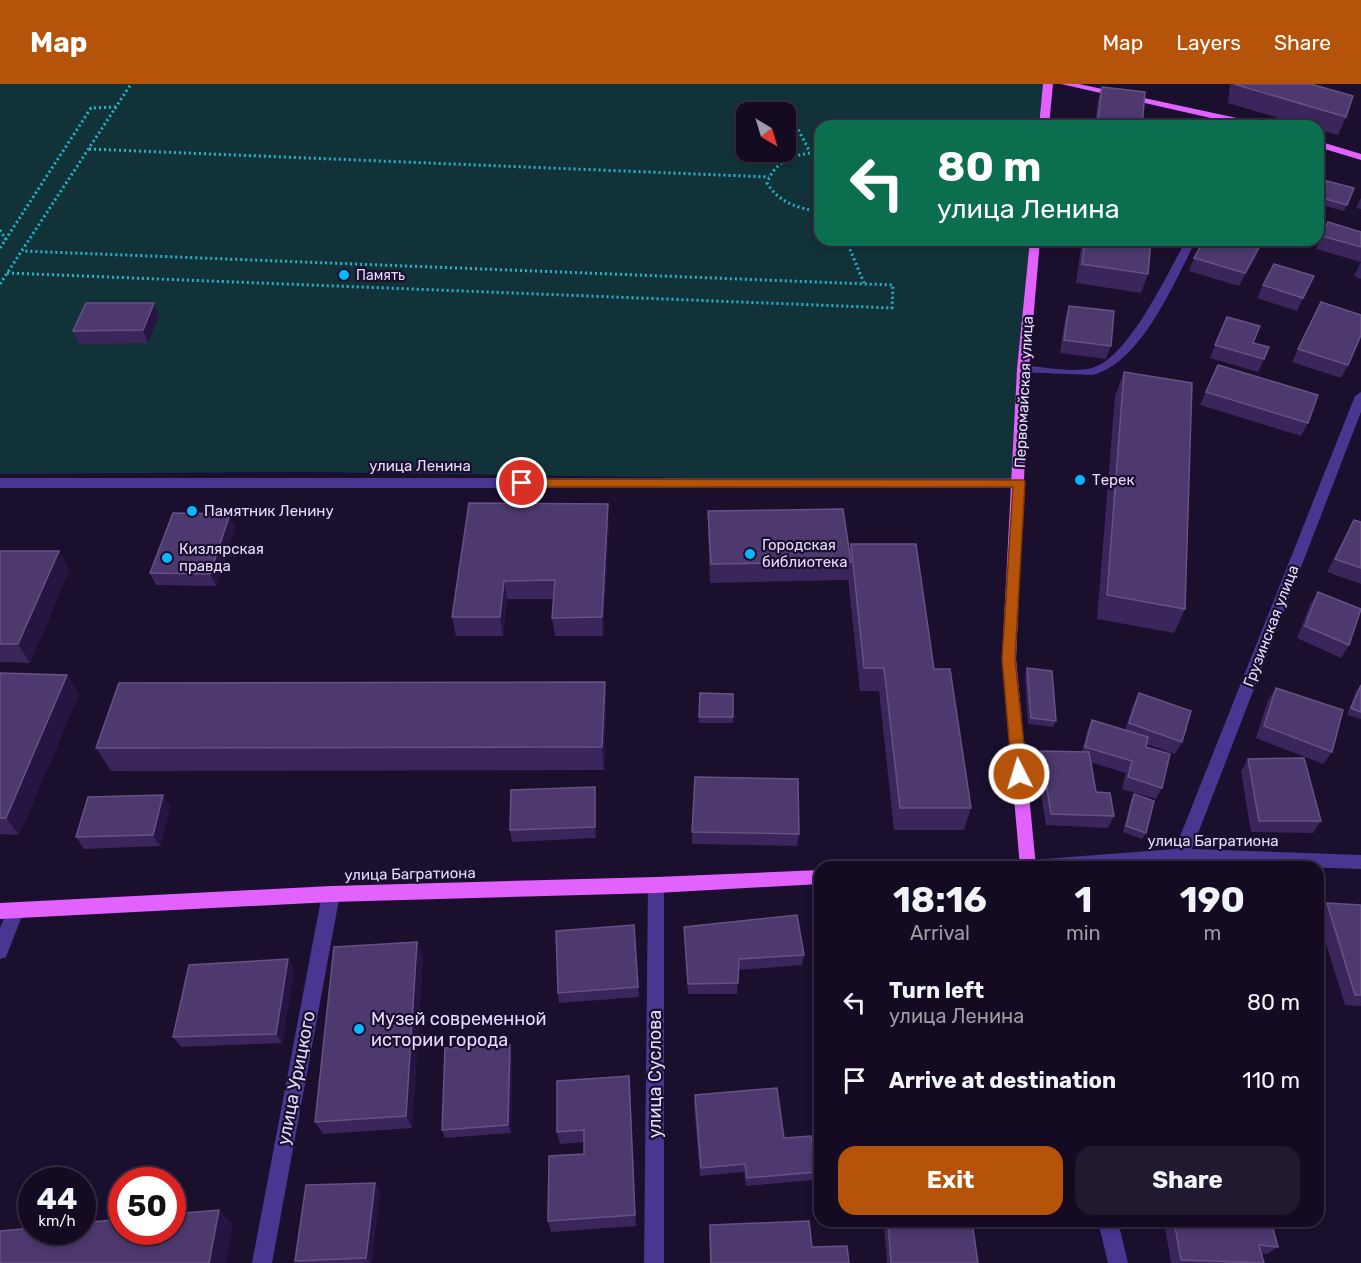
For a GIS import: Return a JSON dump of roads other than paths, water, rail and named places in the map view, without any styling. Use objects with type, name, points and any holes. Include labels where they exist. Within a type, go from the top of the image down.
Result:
[{"type":"main road","points":[[1045,120],[1048,84]]},
{"type":"main road","points":[[1066,84],[1232,120]]},
{"type":"main road","points":[[1324,146],[1361,157]]},
{"type":"main road","name":"Первомайская улица","points":[[1028,861],[1009,659],[1023,369],[1034,246]]},
{"type":"main road","name":"улица Багратиона","points":[[8,911],[331,894],[656,885],[814,877]]},
{"type":"street","points":[[1023,369],[1096,371],[1118,358],[1154,309],[1188,246]]},
{"type":"street","name":"Грузинская улица","points":[[1181,856],[1361,396]]},
{"type":"street","name":"улица Ленина","points":[[0,483],[1019,483]]},
{"type":"street","name":"улица Багратиона","points":[[1112,861],[1181,856],[1361,862]]},
{"type":"street","name":"улица Суслова","points":[[654,1263],[656,885]]},
{"type":"street","name":"улица Урицкого","points":[[262,1263],[331,894]]},
{"type":"street","points":[[0,951],[8,911]]},
{"type":"street","points":[[1109,1227],[1118,1263]]},
{"type":"place","name":"Память","points":[[344,275]]},
{"type":"place","name":"Терек","points":[[1080,480]]},
{"type":"place","name":"Памятник Ленину","points":[[192,511]]},
{"type":"place","name":"Городская библиотека","points":[[750,554]]},
{"type":"place","name":"Кизлярская правда","points":[[167,558]]},
{"type":"place","name":"Музей современной истории города","points":[[359,1029]]}]
